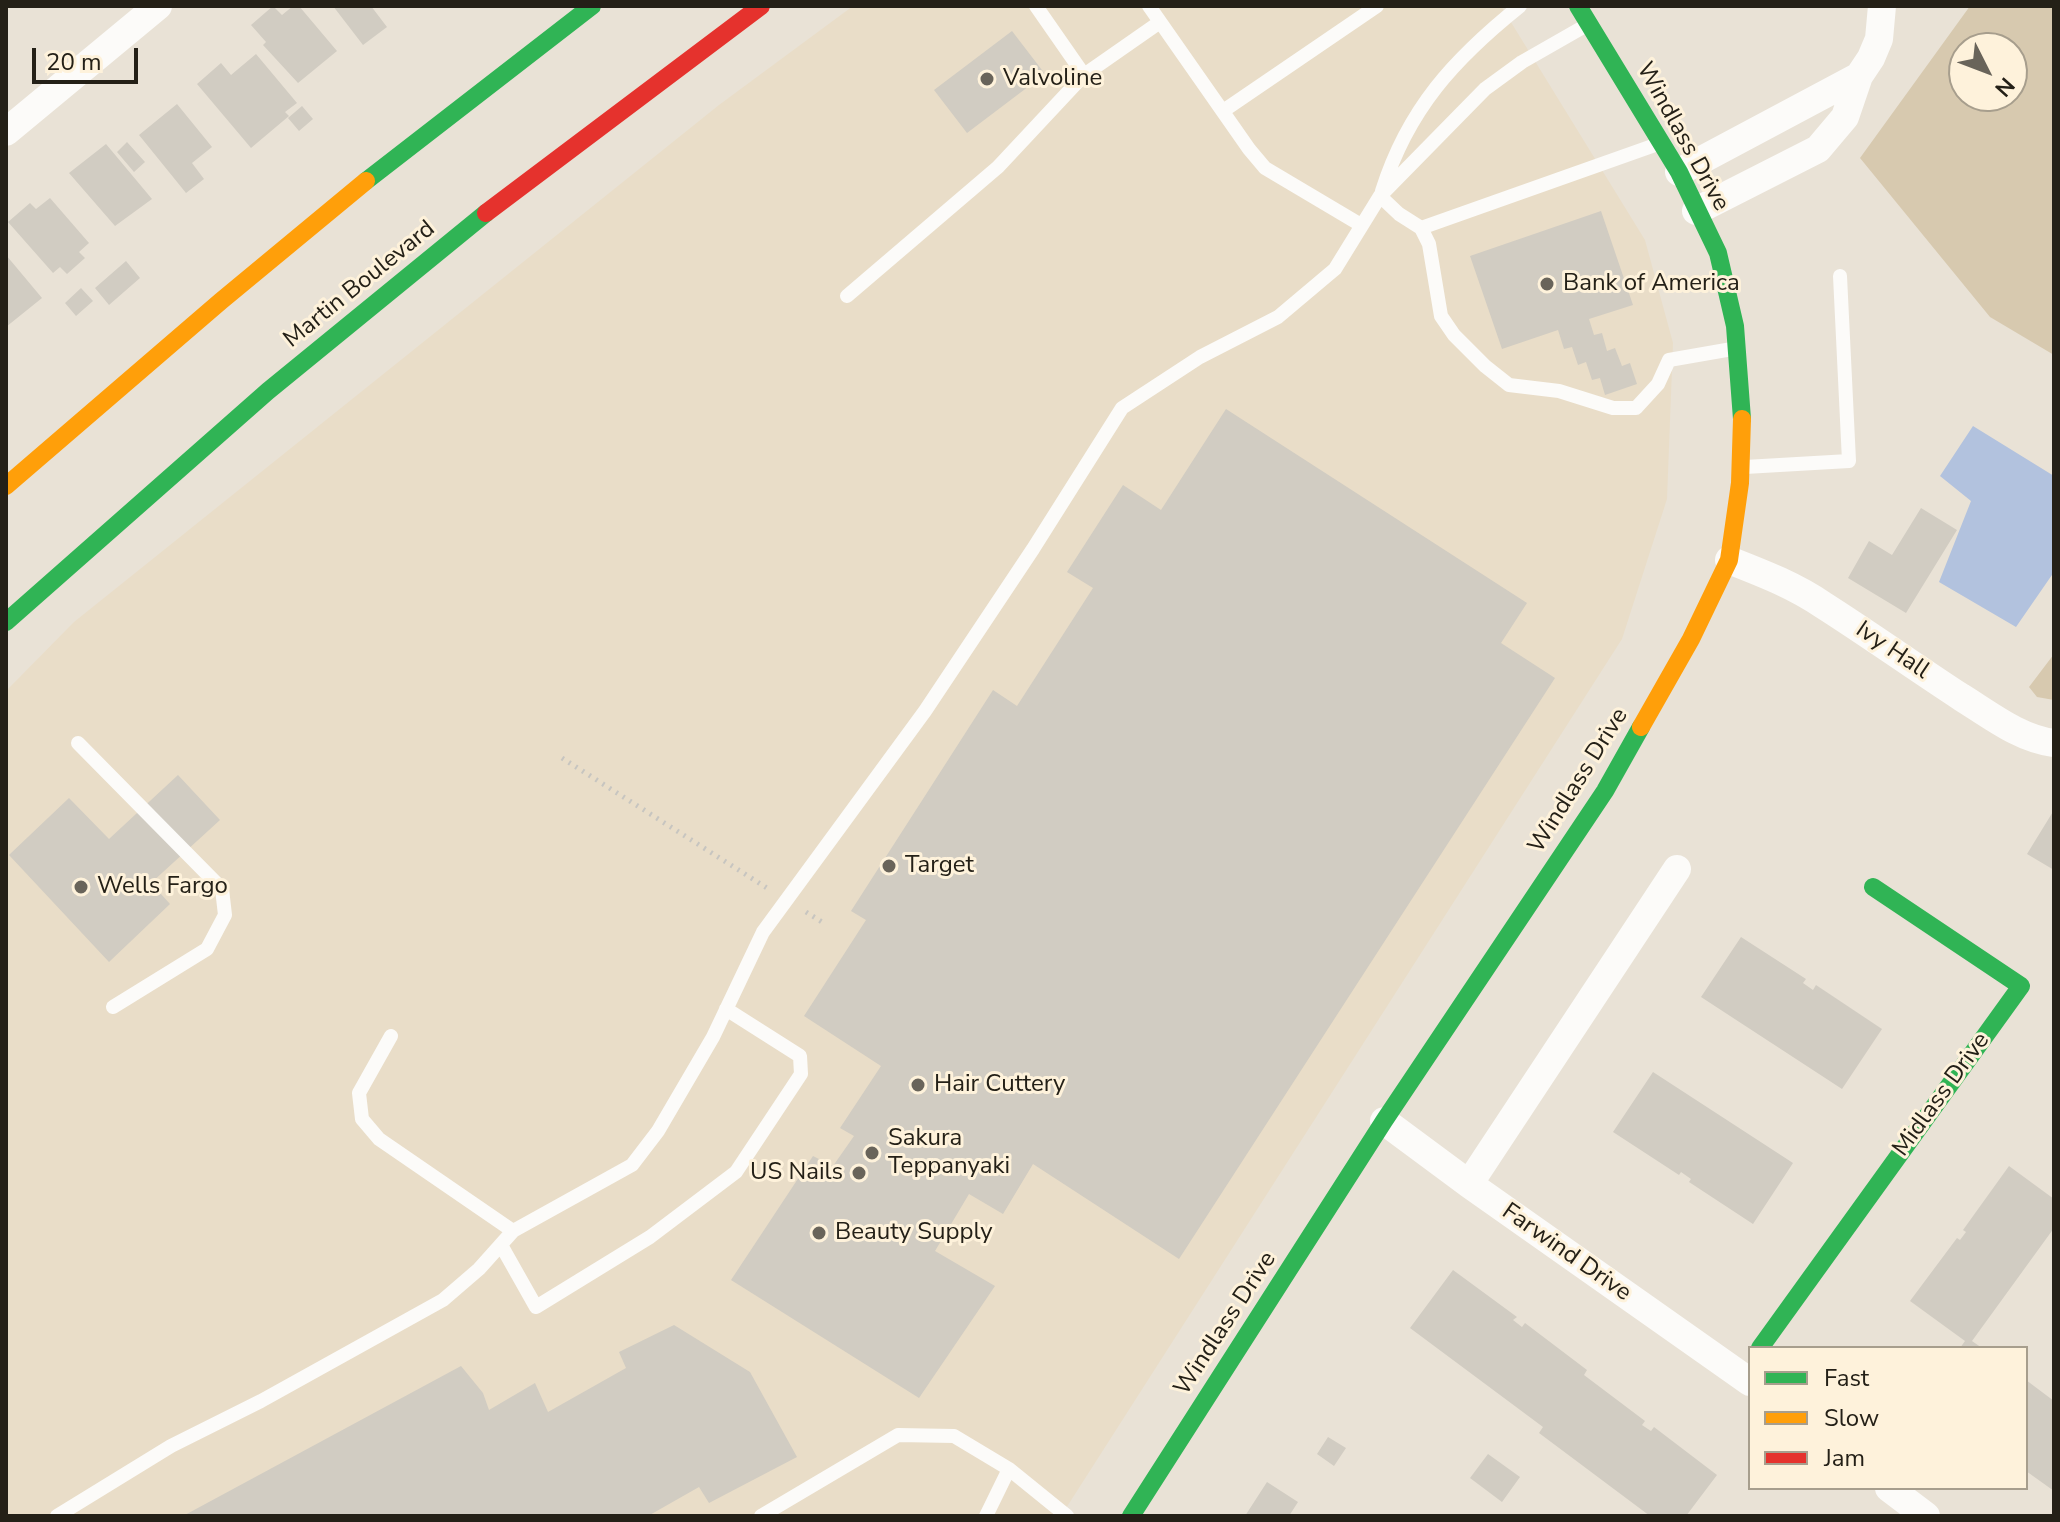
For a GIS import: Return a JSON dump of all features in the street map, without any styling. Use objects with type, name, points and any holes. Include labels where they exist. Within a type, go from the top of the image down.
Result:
[{"type":"street","points":[[6,132],[158,6]]},
{"type":"street","points":[[6,486],[119,387],[315,224],[478,91],[592,6]]},
{"type":"street","name":"Martin Boulevard","points":[[6,622],[359,314],[553,162],[761,6]]},
{"type":"street","name":"Windlass Drive","points":[[1131,1516],[1384,1121],[1605,791],[1691,639],[1729,560],[1742,424],[1735,326],[1718,253],[1679,172],[1578,6]]},
{"type":"street","points":[[1696,211],[1818,149],[1845,117],[1859,76],[1879,39],[1882,6]]},
{"type":"street","points":[[1679,172],[1859,76]]},
{"type":"street","name":"Ivy Hall","points":[[1729,560],[1785,582],[1822,604],[2007,727],[2033,739],[2054,743]]},
{"type":"street","points":[[1469,1184],[1677,869]]},
{"type":"street","name":"Midlass Drive","points":[[1761,1346],[2021,986],[1873,887]]},
{"type":"street","name":"Farwind Drive","points":[[1384,1121],[1469,1184],[1747,1373]]},
{"type":"street","points":[[1892,1490],[1926,1516]]},
{"type":"lane","points":[[1036,6],[1084,75]]},
{"type":"lane","points":[[1149,6],[1265,168],[1361,225]]},
{"type":"lane","points":[[1223,111],[1377,6]]},
{"type":"lane","points":[[1380,196],[1394,154],[1416,115],[1444,76],[1479,38],[1520,6]]},
{"type":"lane","points":[[847,296],[998,167],[1084,75],[1160,22]]},
{"type":"lane","points":[[57,1516],[171,1446],[261,1401],[443,1300],[479,1269],[513,1231],[632,1165],[658,1131],[713,1037],[763,932],[925,711],[1122,408],[1200,357],[1278,317],[1335,269],[1380,196],[1485,89],[1522,62],[1589,24]]},
{"type":"lane","points":[[1421,228],[1662,143]]},
{"type":"lane","points":[[1380,196],[1399,214],[1421,228],[1429,244],[1441,316],[1468,350],[1509,385],[1559,391],[1613,408],[1636,408],[1658,384],[1669,360],[1736,348]]},
{"type":"lane","points":[[1740,467],[1849,461],[1840,276]]},
{"type":"lane","points":[[78,743],[222,889],[225,915],[207,949],[113,1007]]},
{"type":"lane","points":[[501,1245],[536,1307],[650,1237],[736,1172],[801,1074],[800,1056],[726,1009]]},
{"type":"lane","points":[[391,1036],[359,1093],[362,1119],[379,1139],[513,1231]]},
{"type":"lane","points":[[761,1516],[898,1435],[954,1436],[1009,1469],[1067,1516]]},
{"type":"lane","points":[[986,1516],[1009,1469]]},
{"type":"path","points":[[562,758],[822,922]]},
{"type":"shaded area","points":[[853,6],[1501,6],[1645,240],[1673,343],[1667,499],[1622,639],[1061,1516],[6,1516],[6,691],[74,622],[719,105]]},
{"type":"shaded area","points":[[1970,6],[2054,6],[2054,355],[1990,317],[1860,158],[1948,36],[1948,112],[2028,112],[2028,32],[1951,32]]},
{"type":"shaded area","points":[[2054,654],[2054,700],[2037,697],[2029,687]]},
{"type":"water","points":[[1973,426],[2054,476],[2054,572],[2016,627],[1939,582],[1971,501],[1940,476]]},
{"type":"building","points":[[273,6],[282,15],[293,6],[299,6],[337,51],[298,83],[263,45],[266,42],[251,25]]},
{"type":"building","points":[[333,6],[371,6],[387,27],[363,45]]},
{"type":"building","points":[[1012,31],[1045,74],[967,133],[934,90]]},
{"type":"building","points":[[256,54],[297,103],[285,112],[289,116],[251,148],[197,84],[221,63],[231,75]]},
{"type":"building","points":[[177,104],[212,147],[192,163],[204,179],[186,193],[139,135]]},
{"type":"building","points":[[302,106],[313,119],[299,131],[288,118]]},
{"type":"building","points":[[127,142],[145,162],[134,172],[117,152]]},
{"type":"building","points":[[106,144],[152,199],[115,226],[69,173]]},
{"type":"building","points":[[50,198],[89,243],[79,252],[85,258],[67,274],[60,267],[53,273],[8,222],[30,203],[36,209]]},
{"type":"building","points":[[1601,211],[1633,305],[1589,319],[1594,335],[1602,333],[1607,351],[1615,348],[1622,366],[1630,363],[1637,384],[1605,395],[1600,378],[1592,380],[1586,362],[1578,365],[1572,347],[1564,349],[1558,330],[1502,349],[1470,256]]},
{"type":"building","points":[[6,255],[42,298],[6,327]]},
{"type":"building","points":[[126,261],[140,278],[109,305],[95,288]]},
{"type":"building","points":[[81,288],[93,301],[76,316],[65,303]]},
{"type":"building","points":[[1226,409],[1527,603],[1501,643],[1555,678],[1179,1259],[1033,1164],[1003,1214],[969,1194],[935,1251],[995,1286],[919,1398],[731,1280],[813,1156],[833,1166],[854,1136],[840,1128],[881,1066],[804,1016],[866,920],[851,911],[993,690],[1017,706],[1093,588],[1067,572],[1123,485],[1161,510]]},
{"type":"building","points":[[1921,508],[1957,530],[1906,613],[1848,578],[1869,541],[1892,555]]},
{"type":"building","points":[[178,775],[220,820],[151,883],[170,904],[109,962],[9,855],[69,798],[109,839]]},
{"type":"building","points":[[2054,810],[2054,870],[2027,854]]},
{"type":"building","points":[[1741,937],[1806,979],[1803,983],[1813,990],[1816,985],[1882,1029],[1842,1089],[1701,997]]},
{"type":"building","points":[[1653,1072],[1793,1163],[1753,1224],[1689,1182],[1691,1179],[1681,1172],[1679,1175],[1613,1132]]},
{"type":"building","points":[[2009,1166],[2054,1199],[2054,1228],[1972,1341],[1979,1346],[1961,1346],[1965,1341],[1910,1301],[1957,1238],[1960,1240],[1966,1232],[1963,1230]]},
{"type":"building","points":[[1453,1270],[1517,1317],[1513,1320],[1522,1327],[1525,1323],[1587,1370],[1584,1375],[1645,1421],[1642,1425],[1651,1431],[1654,1427],[1717,1475],[1686,1516],[1650,1516],[1539,1433],[1543,1427],[1410,1328]]},
{"type":"building","points":[[674,1325],[750,1372],[797,1457],[709,1503],[699,1487],[648,1516],[183,1516],[461,1366],[483,1393],[489,1410],[535,1383],[548,1412],[626,1368],[619,1352]]},
{"type":"building","points":[[2028,1382],[2054,1401],[2054,1491],[2028,1472]]},
{"type":"building","points":[[1328,1437],[1346,1448],[1334,1466],[1317,1454]]},
{"type":"building","points":[[1488,1454],[1520,1477],[1502,1502],[1470,1478]]},
{"type":"building","points":[[1267,1482],[1298,1502],[1289,1516],[1245,1516]]},
{"type":"traffic: fast","points":[[366,181],[592,6]]},
{"type":"traffic: fast","points":[[1578,6],[1679,172],[1718,253],[1735,326],[1742,419]]},
{"type":"traffic: fast","points":[[6,622],[268,391],[486,213]]},
{"type":"traffic: fast","points":[[1131,1516],[1384,1121],[1605,791],[1641,727]]},
{"type":"traffic: fast","points":[[1761,1346],[2021,986],[1873,887]]},
{"type":"traffic: slow","points":[[6,486],[366,181]]},
{"type":"traffic: slow","points":[[1641,727],[1691,639],[1729,560],[1740,483],[1742,419]]},
{"type":"traffic: jam","points":[[486,213],[761,6]]},
{"type":"place","name":"Valvoline","points":[[987,79]]},
{"type":"place","name":"Bank of America","points":[[1547,284]]},
{"type":"place","name":"Target","points":[[889,866]]},
{"type":"place","name":"Wells Fargo","points":[[81,887]]},
{"type":"place","name":"Hair Cuttery","points":[[918,1085]]},
{"type":"place","name":"Sakura Teppanyaki","points":[[872,1153]]},
{"type":"place","name":"US Nails","points":[[859,1173]]},
{"type":"place","name":"Beauty Supply","points":[[819,1233]]}]
